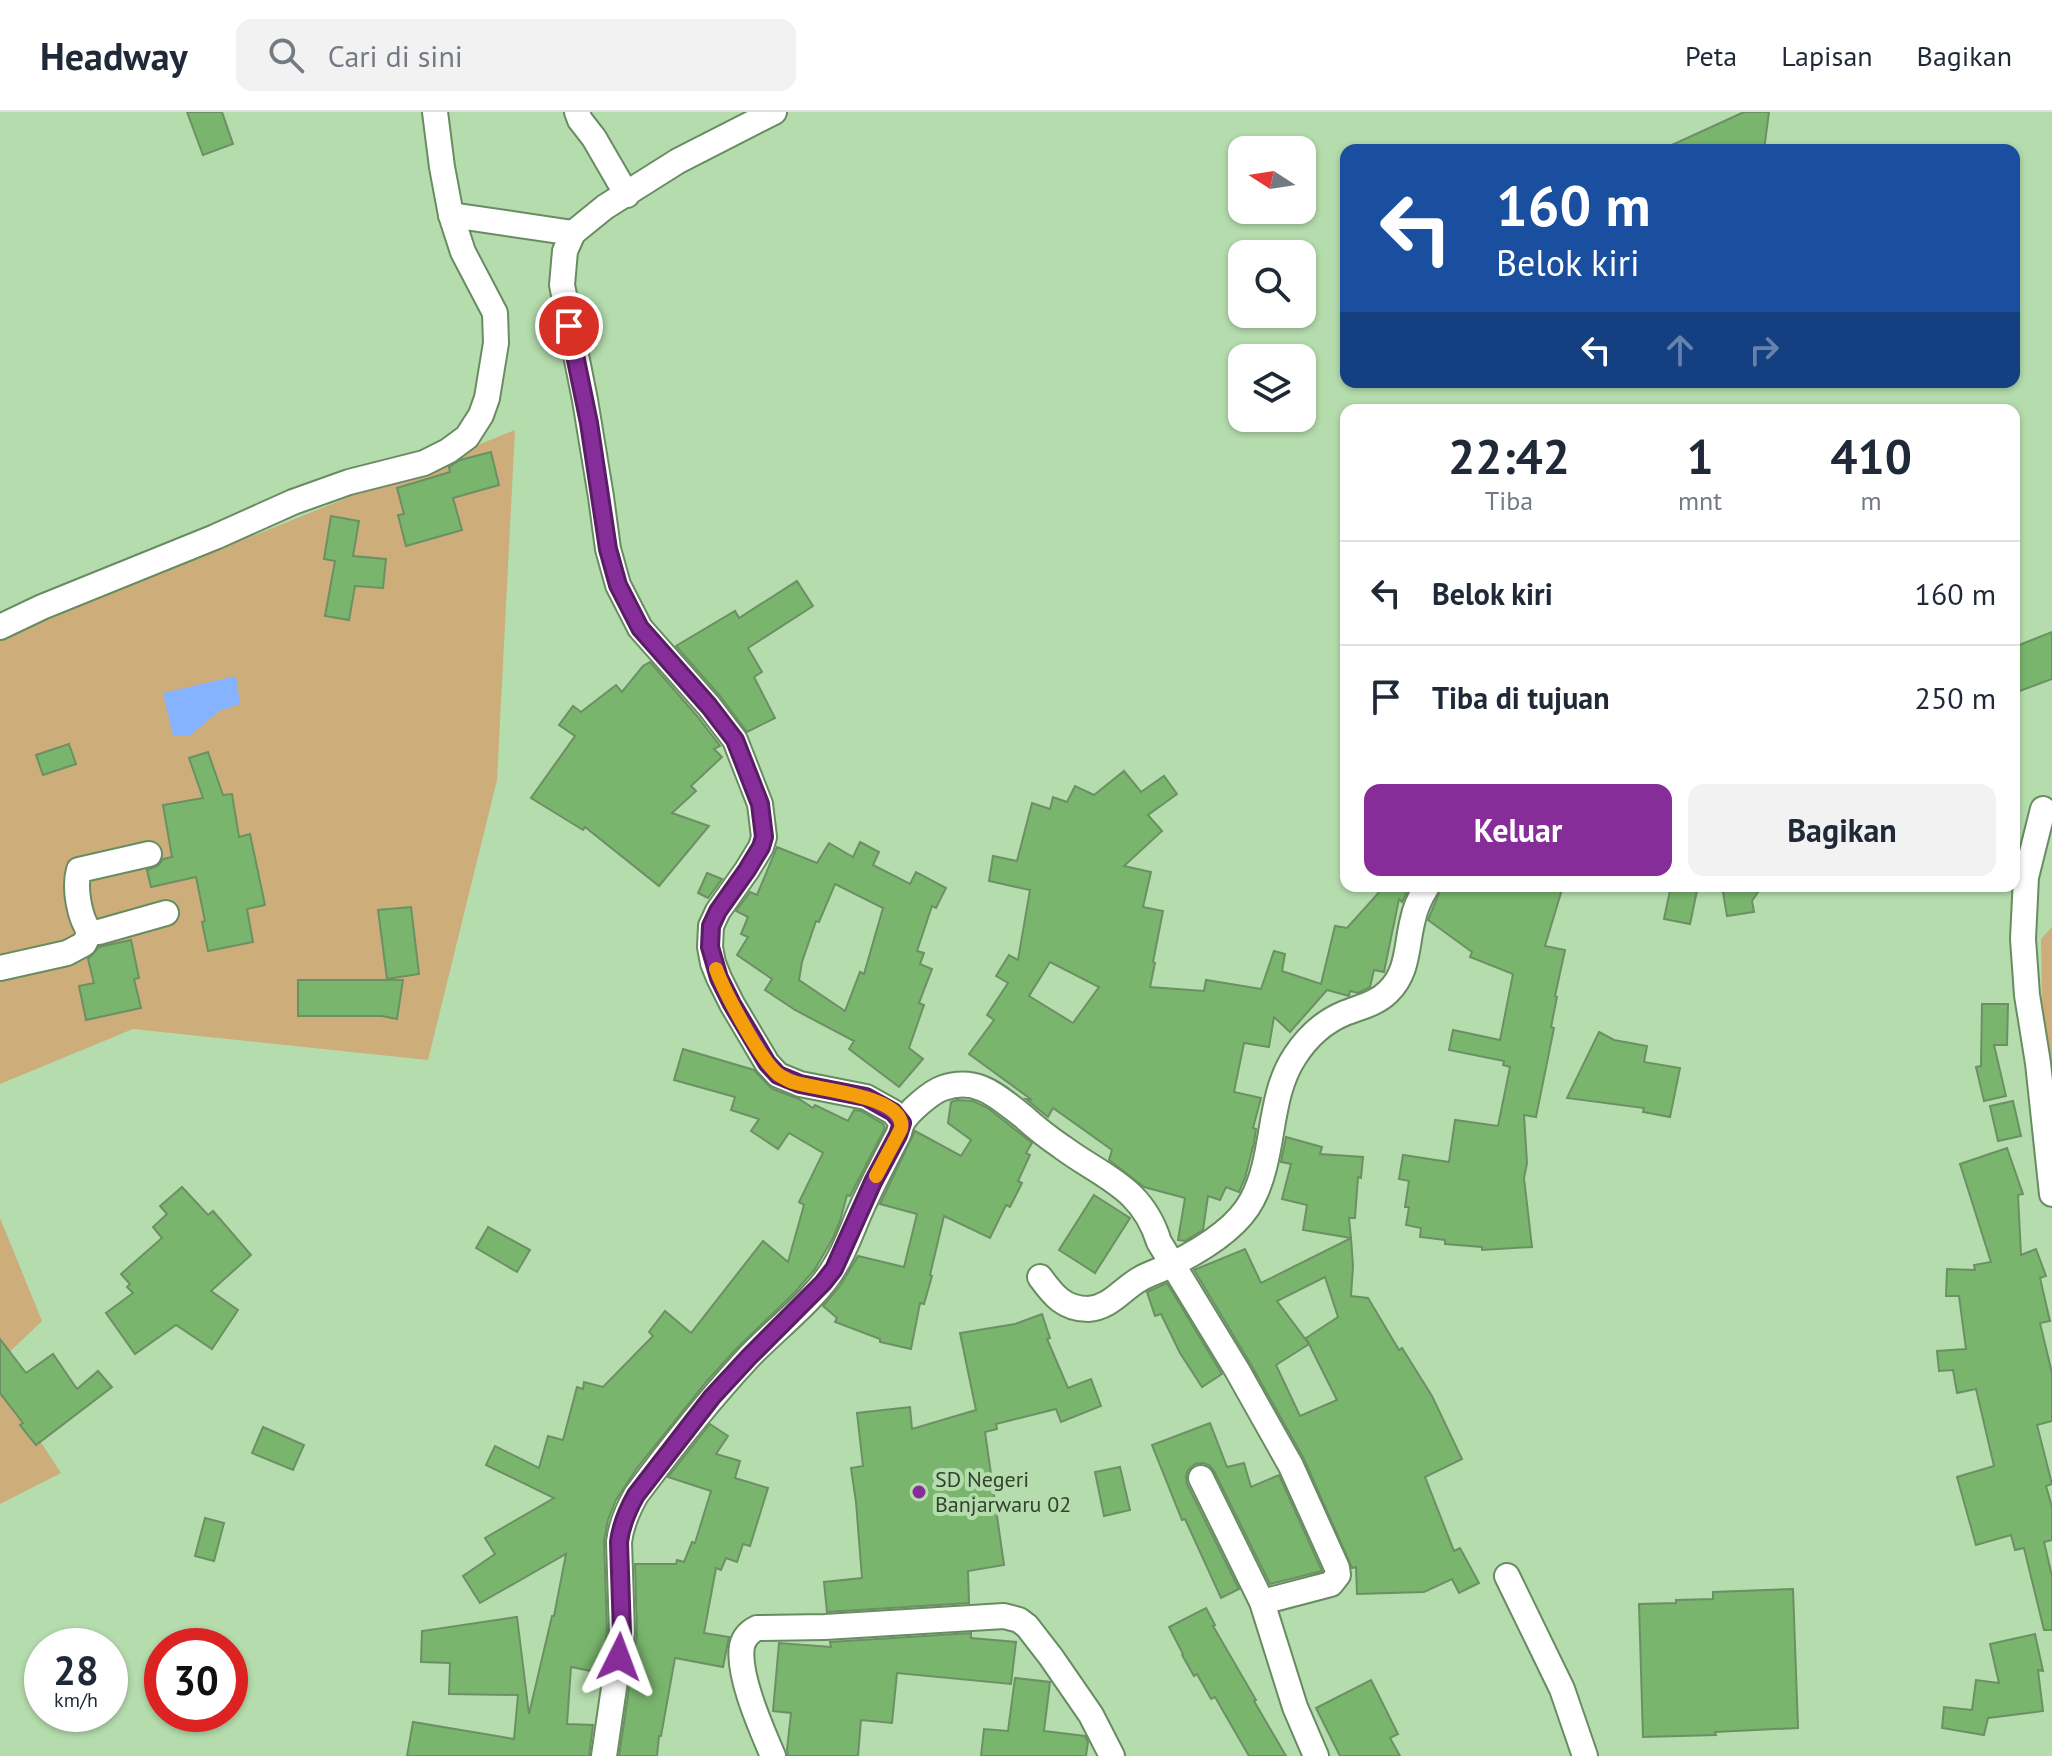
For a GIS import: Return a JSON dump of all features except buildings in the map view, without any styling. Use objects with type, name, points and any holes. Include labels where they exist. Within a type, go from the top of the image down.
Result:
[{"type":"street","points":[[0,627],[293,502],[349,482],[424,463],[467,437],[481,415],[487,398],[496,343],[495,313],[463,252],[451,215],[435,112]]},
{"type":"street","points":[[577,112],[627,195]]},
{"type":"street","points":[[774,112],[678,161],[605,207],[573,233],[565,251],[562,285],[612,569],[640,628],[735,740],[760,804],[764,837],[761,847],[711,926],[713,963],[732,1004],[767,1063],[778,1075],[800,1084],[866,1097],[893,1112],[902,1123]]},
{"type":"street","points":[[451,215],[573,233]]},
{"type":"street","points":[[2043,809],[2026,877],[2023,939],[2052,1194]]},
{"type":"street","points":[[90,932],[83,919],[76,880],[79,870],[149,854]]},
{"type":"street","points":[[1040,1277],[1056,1299],[1072,1307],[1090,1309],[1109,1303],[1139,1279],[1174,1264],[1222,1233],[1240,1217],[1250,1205],[1263,1174],[1282,1085],[1293,1059],[1305,1041],[1321,1026],[1378,1001],[1400,979],[1413,918],[1424,892]]},
{"type":"street","points":[[90,932],[166,913]]},
{"type":"street","points":[[0,968],[67,953],[84,944],[90,932]]},
{"type":"street","points":[[604,1756],[622,1633],[619,1542],[628,1509],[712,1397],[834,1269],[902,1123],[929,1095],[942,1088],[968,1084],[989,1091],[1131,1195],[1142,1205],[1154,1224],[1159,1242],[1291,1466],[1337,1568],[1338,1575],[1331,1584],[1262,1602]]},
{"type":"street","points":[[1201,1478],[1262,1602],[1295,1707],[1316,1756]]},
{"type":"street","points":[[1507,1576],[1562,1689],[1585,1756]]},
{"type":"street","points":[[773,1756],[744,1673],[742,1644],[749,1632],[757,1628],[1004,1616],[1027,1626],[1051,1657],[1091,1715],[1112,1756]]},
{"type":"shaded area","points":[[515,430],[497,780],[428,1060],[133,1029],[0,1084],[0,638]]},
{"type":"shaded area","points":[[2052,927],[2052,1106],[2042,1005],[2041,939]]},
{"type":"shaded area","points":[[0,1218],[42,1321],[0,1361]]},
{"type":"shaded area","points":[[0,1380],[61,1473],[0,1504]]},
{"type":"water","points":[[236,676],[240,704],[219,711],[191,735],[173,736],[163,693]]},
{"type":"slow traffic","points":[[716,969],[732,1004],[767,1063],[778,1075],[800,1084],[866,1097],[900,1118],[901,1129],[876,1176]]},
{"type":"place","name":"SD Negeri Banjarwaru 02","points":[[919,1492]]},
{"type":"route","points":[[569,326],[589,423],[608,549],[618,585],[640,628],[735,740],[760,804],[764,837],[761,847],[711,926],[710,947],[719,978],[767,1063],[778,1075],[800,1084],[866,1097],[893,1112],[902,1123],[834,1269],[712,1397],[628,1509],[619,1542],[622,1633],[619,1657]]}]
